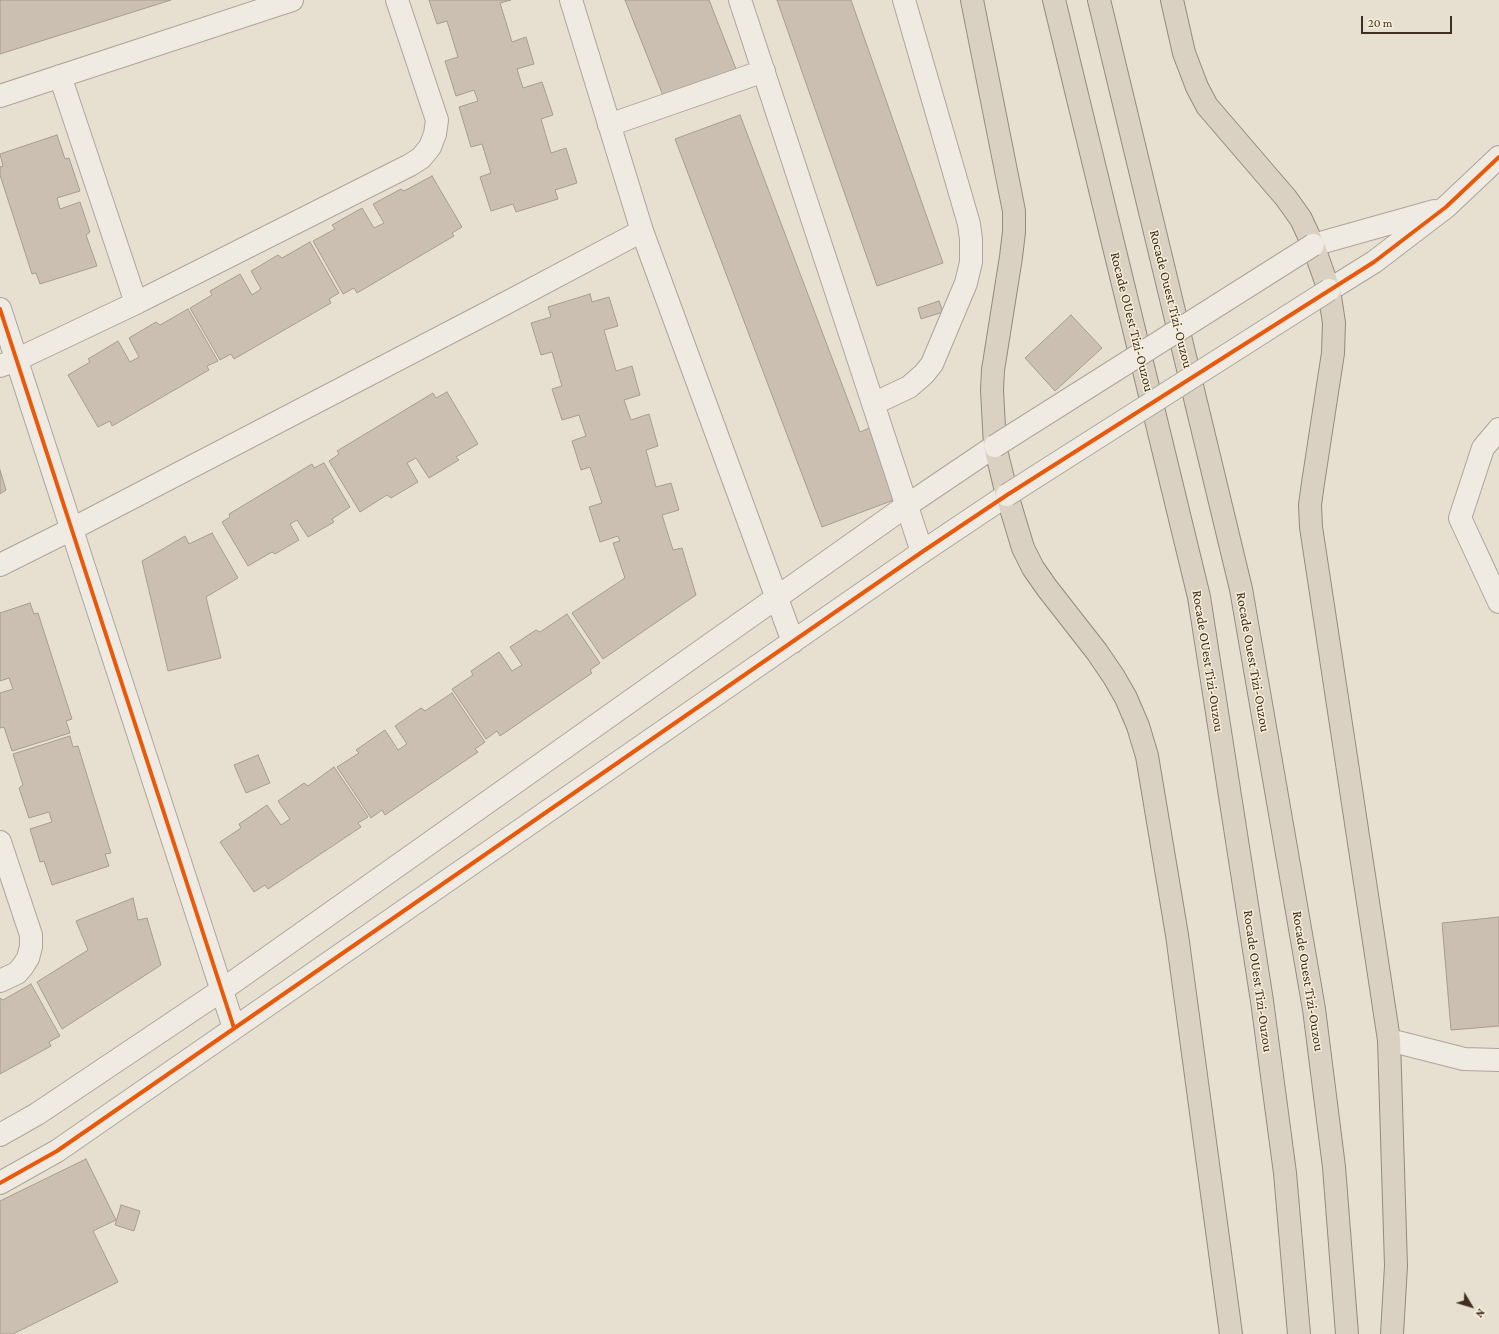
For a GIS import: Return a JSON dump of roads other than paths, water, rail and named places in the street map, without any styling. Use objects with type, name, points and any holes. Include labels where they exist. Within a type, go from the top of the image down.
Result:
[{"type":"highway","points":[[972,0],[1014,211],[1012,256],[993,370],[992,390],[995,446],[1007,495],[1023,548],[1033,568],[1047,588],[1097,652],[1114,677],[1126,698],[1138,726],[1147,756],[1177,935],[1231,1334]]},
{"type":"highway","name":"Rocade OUest Tizi-Ouzou","points":[[1054,0],[1199,597],[1262,1001],[1285,1173],[1299,1334]]},
{"type":"highway","name":"Rocade Ouest Tizi-Ouzou","points":[[1099,0],[1241,589],[1314,1008],[1334,1167],[1347,1334]]},
{"type":"highway","points":[[1172,0],[1184,53],[1197,87],[1207,106],[1286,198],[1301,220],[1313,245],[1330,290],[1334,323],[1334,353],[1313,483],[1310,506],[1311,527],[1388,1040],[1396,1266],[1392,1334]]},
{"type":"street","points":[[0,96],[292,0]]},
{"type":"street","points":[[8,363],[136,303],[410,165],[421,158],[430,147],[435,134],[436,120],[397,0]]},
{"type":"street","points":[[571,0],[642,231],[793,642]]},
{"type":"street","points":[[740,0],[922,552]]},
{"type":"street","points":[[873,404],[909,386],[924,374],[932,364],[966,283],[970,262],[970,239],[968,224],[904,0]]},
{"type":"street","points":[[609,125],[764,71]]},
{"type":"street","points":[[60,76],[136,303]]},
{"type":"street","points":[[0,1183],[57,1150],[922,552],[1007,495],[1374,262],[1446,207],[1499,157]]},
{"type":"street","points":[[0,1135],[37,1114],[222,990],[906,506],[995,446],[1313,245],[1446,207]]},
{"type":"street","points":[[0,565],[72,529],[642,231]]},
{"type":"street","points":[[0,309],[8,363],[72,529],[234,1028]]},
{"type":"street","points":[[1499,429],[1483,448],[1460,518],[1499,602]]},
{"type":"street","points":[[0,842],[31,935],[31,947],[28,958],[23,966],[17,973],[0,981]]},
{"type":"street","points":[[1388,1040],[1464,1059],[1499,1060]]}]
